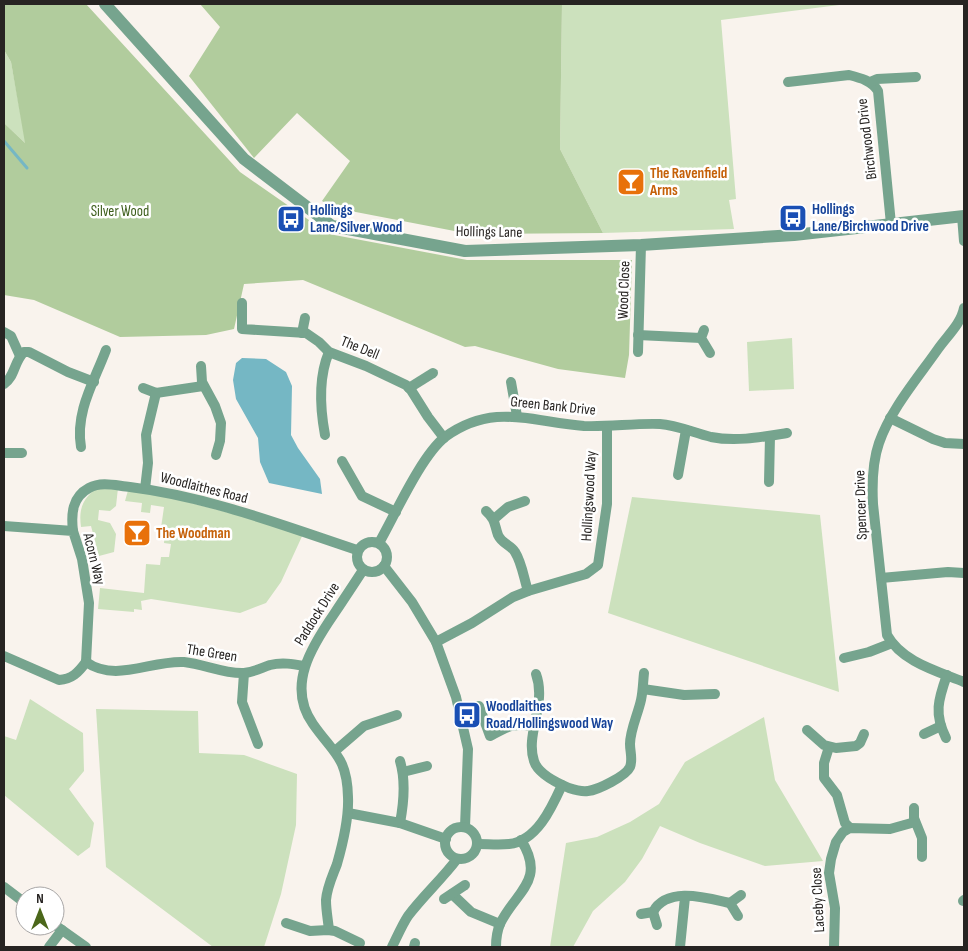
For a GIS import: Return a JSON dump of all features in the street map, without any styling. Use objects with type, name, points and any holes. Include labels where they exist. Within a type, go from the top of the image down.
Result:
[{"type":"street","name":"Hollings Lane","points":[[105,4],[244,159],[332,226],[465,251],[641,245],[794,235],[963,216]]},
{"type":"street","name":"Birchwood Drive","points":[[788,82],[850,76],[859,77],[875,86],[878,92],[891,224]]},
{"type":"street","name":"Birchwood Drive","points":[[870,82],[878,79],[916,77]]},
{"type":"street","points":[[963,216],[964,241]]},
{"type":"street","name":"Wood Close","points":[[638,352],[641,245]]},
{"type":"street","name":"The Dell","points":[[242,303],[242,329],[306,333],[320,342],[329,352],[366,366],[409,388],[444,438]]},
{"type":"street","name":"Spencer Drive","points":[[892,643],[886,628],[873,504],[872,483],[878,444],[890,418],[960,320],[964,311]]},
{"type":"street","points":[[302,333],[305,318]]},
{"type":"street","points":[[4,332],[10,336],[20,356]]},
{"type":"street","name":"Wood Close","points":[[638,335],[702,334],[710,353]]},
{"type":"street","points":[[81,447],[79,435],[81,414],[106,350]]},
{"type":"street","points":[[4,384],[9,381],[20,356],[24,352],[29,352],[68,372],[94,382]]},
{"type":"street","points":[[325,436],[321,415],[321,401],[323,367],[329,352]]},
{"type":"street","points":[[201,366],[203,386],[215,406],[221,423],[220,441],[216,455]]},
{"type":"street","points":[[409,388],[433,373]]},
{"type":"street","points":[[510,382],[516,416]]},
{"type":"street","points":[[144,388],[156,393],[203,386]]},
{"type":"street","points":[[145,489],[148,463],[146,435],[156,393]]},
{"type":"street","name":"Green Bank Drive","points":[[379,543],[424,463],[444,438],[471,422],[487,418],[516,416],[574,424],[607,426],[660,424],[724,438],[770,436],[787,433]]},
{"type":"street","points":[[890,418],[933,439],[946,443],[964,444]]},
{"type":"street","name":"Hollingswood Way","points":[[436,642],[472,623],[505,600],[528,591],[586,574],[598,565],[607,504],[607,426]]},
{"type":"street","points":[[678,475],[686,430]]},
{"type":"street","points":[[769,482],[770,436]]},
{"type":"street","points":[[4,453],[22,453]]},
{"type":"street","points":[[342,460],[362,496],[396,512]]},
{"type":"street","name":"Woodlaithes Road","points":[[73,531],[71,516],[74,504],[81,494],[89,488],[101,484],[145,489],[222,506],[357,550]]},
{"type":"street","points":[[494,519],[508,508],[525,501]]},
{"type":"street","points":[[486,511],[494,519],[502,542],[514,550],[517,555],[528,591]]},
{"type":"street","name":"Acorn Way","points":[[4,526],[73,531],[82,559],[89,603],[86,662]]},
{"type":"street","points":[[367,542],[379,543],[386,552],[386,562],[384,566],[374,572],[364,570],[356,561],[357,550],[367,542]]},
{"type":"street","points":[[384,566],[412,602],[436,642],[456,697],[468,749],[465,828]]},
{"type":"street","name":"Paddock Drive","points":[[329,930],[326,898],[343,841],[348,813],[349,798],[346,771],[335,751],[307,715],[301,690],[304,666],[316,640],[364,570]]},
{"type":"street","points":[[881,578],[948,572],[964,573]]},
{"type":"street","points":[[844,658],[869,652],[892,643],[906,656],[964,682]]},
{"type":"street","points":[[4,656],[58,680],[74,676],[86,662]]},
{"type":"street","name":"The Green","points":[[86,662],[93,668],[122,670],[136,670],[172,662],[184,662],[244,673],[280,663],[304,666]]},
{"type":"street","points":[[244,673],[242,702],[258,744]]},
{"type":"street","points":[[536,674],[541,694],[534,726],[533,760],[545,775],[562,785],[579,791],[589,791],[625,775],[630,766],[632,757],[630,740],[643,690],[644,673]]},
{"type":"street","points":[[946,738],[938,718],[938,707],[940,694],[947,675]]},
{"type":"street","points":[[643,690],[684,694],[714,694]]},
{"type":"street","points":[[479,706],[490,736],[511,725],[534,726]]},
{"type":"street","points":[[335,751],[359,730],[397,715]]},
{"type":"street","points":[[924,734],[941,726]]},
{"type":"street","points":[[807,730],[824,745],[836,748],[856,746],[860,743],[864,734]]},
{"type":"street","points":[[829,747],[824,762],[824,778],[837,795],[845,823],[850,828],[890,829],[915,822]]},
{"type":"street","points":[[400,761],[404,790],[400,823]]},
{"type":"street","points":[[403,772],[427,766]]},
{"type":"street","points":[[478,844],[510,844],[530,834],[548,814],[562,785]]},
{"type":"street","points":[[914,808],[915,822],[922,838],[922,857]]},
{"type":"street","points":[[348,813],[400,823],[446,839]]},
{"type":"street","points":[[455,828],[465,828],[474,833],[478,844],[474,854],[469,858],[464,860],[457,859],[445,847],[446,839],[455,828]]},
{"type":"street","name":"Laceby Close","points":[[834,947],[835,908],[829,872],[836,842],[843,832],[850,828]]},
{"type":"street","points":[[496,947],[500,924],[522,892],[531,873],[528,852],[521,840]]},
{"type":"street","points":[[392,947],[407,918],[457,859]]},
{"type":"street","points":[[465,885],[448,896],[471,912],[500,924]]},
{"type":"street","points":[[4,887],[15,895]]},
{"type":"street","points":[[641,914],[653,912],[664,900],[674,897],[704,898],[730,903],[741,895]]},
{"type":"street","points":[[680,947],[683,934],[685,897]]},
{"type":"street","points":[[730,903],[738,916]]},
{"type":"street","points":[[653,912],[657,925]]},
{"type":"street","points":[[286,923],[310,931],[335,931],[360,943]]},
{"type":"street","points":[[65,931],[86,947]]},
{"type":"green space","name":"Silver Wood","points":[[4,4],[86,4],[240,172],[329,234],[467,260],[632,260],[629,355],[625,378],[558,369],[475,346],[465,347],[303,280],[244,284],[234,329],[206,335],[120,337],[34,300],[4,295],[4,123],[25,143],[11,62],[4,50]]},
{"type":"green space","points":[[200,4],[562,4],[560,149],[603,233],[470,234],[335,208],[322,201],[350,161],[297,113],[254,158],[189,76],[220,27]]},
{"type":"green space","points":[[562,4],[847,4],[721,20],[736,199],[729,200],[734,229],[603,233],[560,149]]},
{"type":"green space","points":[[4,50],[11,62],[26,144],[4,123]]},
{"type":"green space","points":[[792,338],[794,389],[749,391],[747,342]]},
{"type":"green space","points":[[101,484],[118,488],[116,506],[110,511],[99,510],[98,520],[110,523],[116,534],[114,552],[99,556],[91,526],[81,527],[80,519],[84,502]]},
{"type":"green space","points":[[129,487],[304,532],[281,582],[266,603],[240,613],[151,599],[141,601],[142,610],[134,609],[134,612],[98,609],[100,588],[144,593],[146,564],[160,565],[161,557],[169,557],[171,544],[164,543],[165,530],[161,528],[164,507],[151,505],[150,513],[141,512],[142,503],[125,501]]},
{"type":"green space","points":[[632,497],[820,515],[839,692],[608,613]]},
{"type":"green space","points":[[30,699],[83,733],[84,771],[69,789],[94,823],[90,847],[78,856],[4,795],[4,736],[16,740]]},
{"type":"green space","points":[[96,709],[198,711],[199,753],[244,755],[297,774],[296,825],[281,894],[264,947],[213,947],[106,867]]},
{"type":"green space","points":[[764,717],[775,780],[823,861],[765,866],[700,843],[660,826],[642,859],[625,882],[593,911],[573,947],[550,947],[566,843],[597,837],[630,822],[659,804],[685,762]]},
{"type":"water","points":[[242,358],[266,359],[286,372],[292,386],[291,435],[320,479],[322,494],[269,483],[260,462],[258,438],[236,399],[233,380],[236,363]]},
{"type":"waterway","points":[[4,141],[27,168]]},
{"type":"place","name":"The Ravenfield Arms","points":[[631,182]]},
{"type":"place","name":"Hollings Lane/Birchwood Drive","points":[[793,218]]},
{"type":"place","name":"Hollings Lane/Silver Wood","points":[[291,219]]},
{"type":"place","name":"The Woodman","points":[[137,533]]},
{"type":"place","name":"Woodlaithes Road/Hollingswood Way","points":[[467,715]]}]
